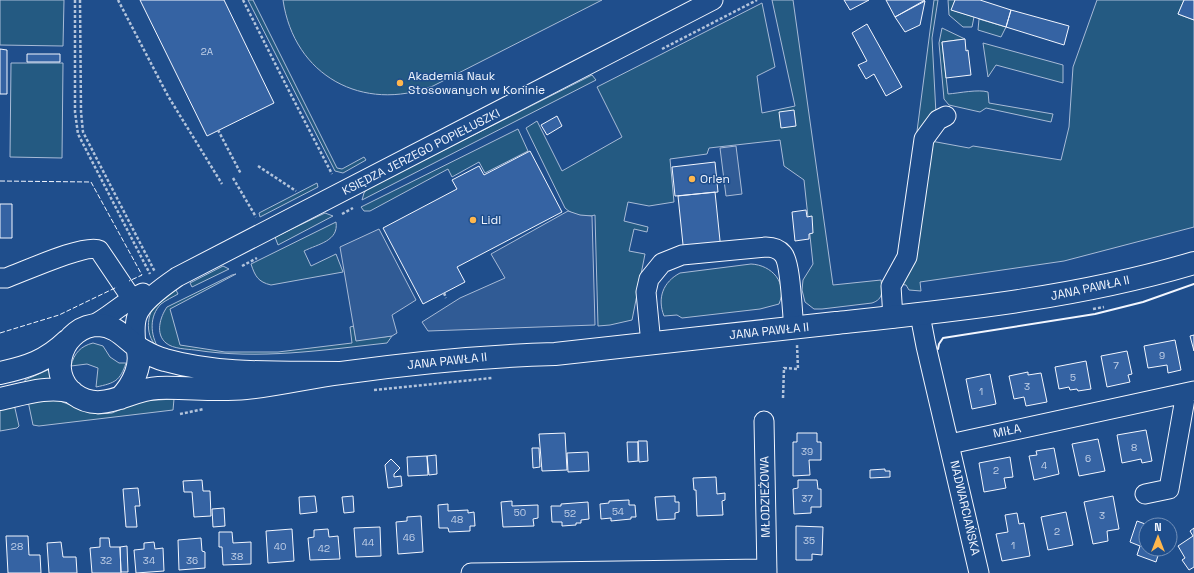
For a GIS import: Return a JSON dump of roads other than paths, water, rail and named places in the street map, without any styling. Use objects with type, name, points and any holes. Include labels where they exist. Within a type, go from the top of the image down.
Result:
[{"type":"main road","name":"JANA PAWŁA II","points":[[120,398],[138,390],[148,388],[220,390],[341,373],[502,356],[555,354],[651,344],[796,336],[893,318],[1056,296],[1127,281],[1194,263]]},
{"type":"main road","points":[[0,373],[38,363],[52,355],[67,341],[82,329],[101,325],[119,331],[136,345],[138,354],[136,374],[128,391],[120,398],[101,403],[82,399],[72,392],[64,383],[60,369],[61,354],[67,341]]},
{"type":"main road","name":"JANA PAWŁA II","points":[[136,345],[164,360],[189,365],[255,371],[341,373]]},
{"type":"main road","points":[[0,399],[43,390],[63,390],[72,392]]},
{"type":"street","name":"KSIĘDZA JERZEGO POPIEŁUSZKI","points":[[91,326],[103,320],[163,278],[713,0]]},
{"type":"street","points":[[893,318],[891,286],[907,257],[924,139],[938,120],[946,116]]},
{"type":"street","points":[[0,278],[6,278],[80,250],[95,247],[99,250],[132,299]]},
{"type":"street","points":[[651,344],[646,300],[647,286],[653,273],[662,263],[682,255],[766,247],[778,249],[782,253],[787,264],[796,336]]},
{"type":"street","name":"KSIĘDZA JERZEGO POPIEŁUSZKI","points":[[136,345],[136,324],[140,310],[163,278]]},
{"type":"street","points":[[920,315],[950,444]]},
{"type":"street","points":[[1145,494],[1169,489],[1190,392]]},
{"type":"street","name":"MIŁA","points":[[950,444],[1190,392]]},
{"type":"street","name":"MŁODZIEŻOWA","points":[[764,421],[767,571]]},
{"type":"street","name":"NADWARCIAŃSKA","points":[[950,444],[979,573]]},
{"type":"street","points":[[471,573],[767,571]]},
{"type":"place","name":"Akademia Nauk Stosowanych w Koninie","points":[[400,83]]},
{"type":"place","name":"Orlen","points":[[692,179]]},
{"type":"place","name":"Lidl","points":[[473,220]]}]
